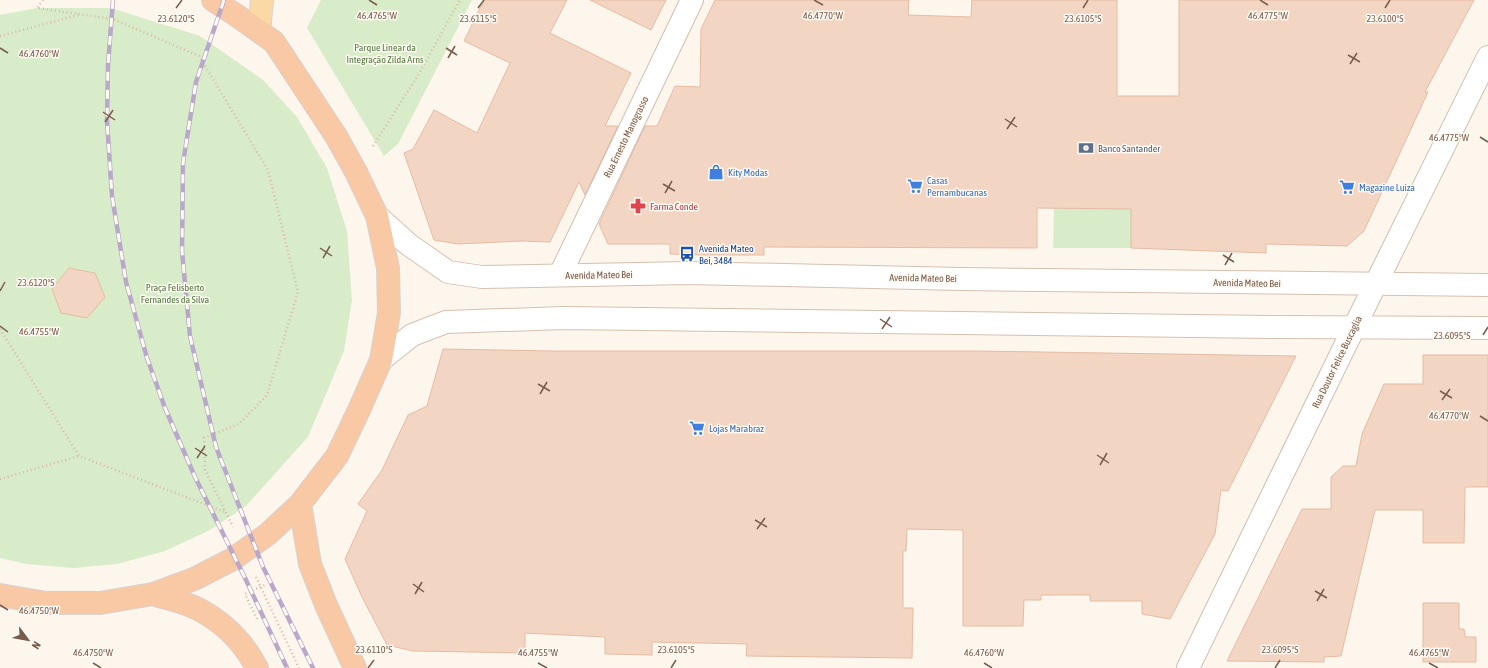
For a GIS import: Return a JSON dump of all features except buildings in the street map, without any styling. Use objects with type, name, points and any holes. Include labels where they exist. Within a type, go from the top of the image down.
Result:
[{"type":"highway","points":[[213,0],[274,42]]},
{"type":"highway","points":[[0,595],[46,603],[100,603],[153,594],[194,579],[233,559],[268,534],[300,504],[337,456],[360,410],[381,360],[389,313],[388,268],[378,216],[336,136],[274,42],[243,0]]},
{"type":"highway","points":[[300,504],[310,564],[326,605],[355,668]]},
{"type":"highway","points":[[153,594],[199,609],[220,623],[239,639],[257,668]]},
{"type":"main road","points":[[260,22],[262,0]]},
{"type":"main road","name":"Rua Ernesto Manograsso","points":[[560,275],[692,0]]},
{"type":"main road","name":"Rua Doutor Felice Buscaglia","points":[[1188,668],[1375,284],[1445,147],[1488,57]]},
{"type":"main road","name":"Avenida Mateo Bei","points":[[378,216],[408,244],[448,272],[482,277],[689,273],[961,279],[1488,285]]},
{"type":"main road","points":[[381,360],[412,335],[446,322],[556,318],[1488,328]]},
{"type":"path","points":[[0,330],[79,456],[226,512],[206,470],[204,438],[239,424],[267,394],[298,292],[268,170],[199,56],[113,19],[37,8],[43,0]]},
{"type":"path","points":[[356,172],[417,77],[460,0]]},
{"type":"path","points":[[0,36],[80,14]]},
{"type":"path","points":[[0,479],[79,456]]},
{"type":"path","points":[[259,621],[245,594],[267,584]]},
{"type":"path","points":[[261,587],[299,668]]},
{"type":"green space","name":"Parque Linear da Integração Zilda Arns","points":[[321,0],[472,0],[398,144],[384,156],[307,28]]},
{"type":"green space","name":"Praça Felisberto Fernandes da Silva","points":[[37,8],[111,8],[200,36],[263,80],[297,117],[327,168],[347,231],[352,300],[344,351],[308,437],[246,506],[210,530],[165,551],[117,564],[74,568],[26,564],[0,558],[0,15]]},
{"type":"green space","points":[[1054,208],[1131,209],[1131,248],[1053,248]]},
{"type":"railway","points":[[113,0],[108,65],[107,121],[112,196],[126,282],[147,358],[165,408],[195,477],[246,580],[287,668]]},
{"type":"railway","points":[[224,0],[196,82],[183,163],[182,251],[190,336],[216,447],[263,567],[313,668]]},
{"type":"place","name":"Banco Santander","points":[[1086,148]]},
{"type":"place","name":"Kity Modas","points":[[716,172]]},
{"type":"place","name":"Casas Pernambucanas","points":[[915,186]]},
{"type":"place","name":"Magazine Luiza","points":[[1347,187]]},
{"type":"place","name":"Farma Conde","points":[[638,206]]},
{"type":"place","name":"Avenida Mateo Bei, 3484","points":[[687,254]]},
{"type":"place","name":"Lojas Marabraz","points":[[697,428]]}]
